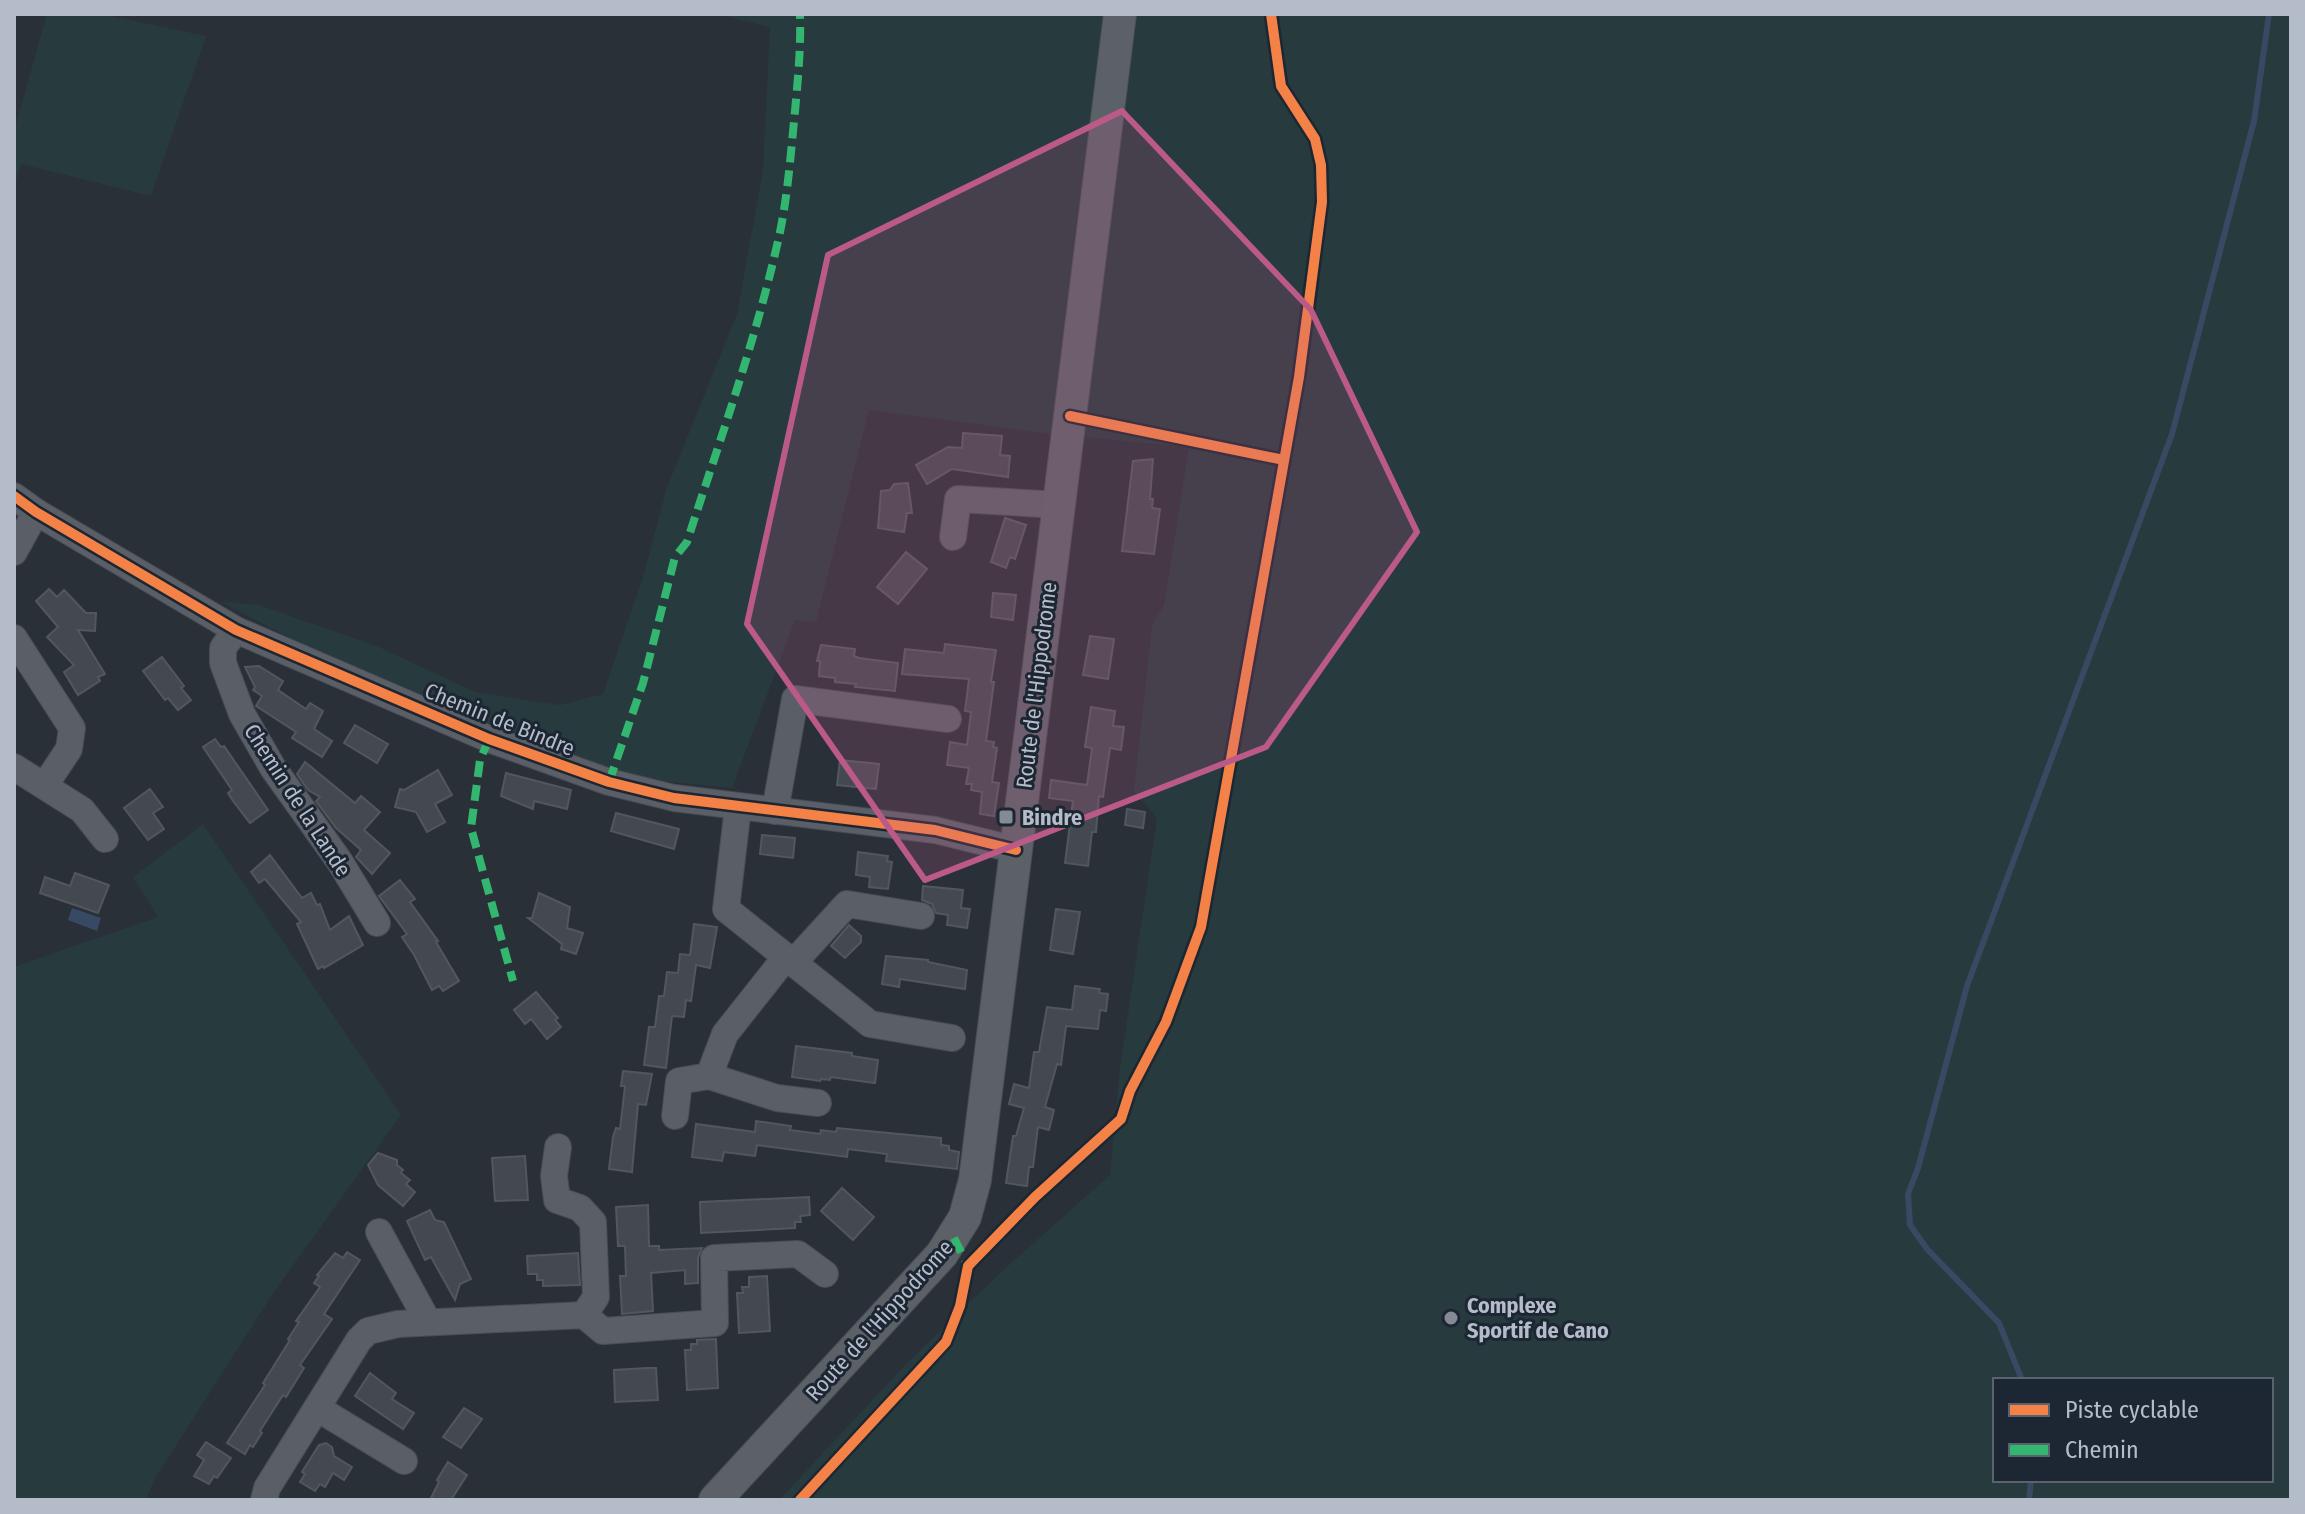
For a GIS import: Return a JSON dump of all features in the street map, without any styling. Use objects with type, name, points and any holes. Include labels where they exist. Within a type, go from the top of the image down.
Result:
[{"type":"main road","name":"Route de l'Hippodrome","points":[[715,1500],[942,1254],[965,1217],[975,1180],[1120,14]]},
{"type":"street","name":"Chemin de Bindre","points":[[14,496],[236,630],[524,753],[622,785],[674,798],[935,830],[1016,850]]},
{"type":"street","points":[[953,537],[958,499],[1059,505]]},
{"type":"street","points":[[14,552],[36,512]]},
{"type":"street","name":"Chemin de la Lande","points":[[236,630],[223,648],[223,663],[242,714],[273,768],[340,862],[377,923]]},
{"type":"street","points":[[14,638],[72,728],[69,749],[45,785]]},
{"type":"street","points":[[775,811],[795,699],[948,719]]},
{"type":"street","points":[[14,767],[82,810],[105,839]]},
{"type":"street","points":[[738,807],[726,909],[870,1024],[952,1038]]},
{"type":"street","points":[[709,1076],[725,1034],[789,960],[847,904],[921,916]]},
{"type":"street","points":[[675,1116],[679,1081],[709,1076],[777,1098],[818,1103]]},
{"type":"street","points":[[558,1147],[554,1176],[557,1200],[580,1208],[593,1222],[596,1297],[584,1315]]},
{"type":"street","points":[[379,1232],[428,1322]]},
{"type":"street","points":[[264,1500],[267,1488],[359,1340],[368,1331],[380,1326],[584,1315],[603,1331],[715,1323],[714,1258],[798,1254],[825,1274]]},
{"type":"street","points":[[317,1408],[404,1461]]},
{"type":"highlighted area","points":[[1122,111],[1311,310],[1417,532],[1266,747],[925,880],[747,624],[828,255]]},
{"type":"green space","points":[[47,14],[102,14],[206,36],[151,196],[21,164],[14,188],[14,131]]},
{"type":"green space","points":[[716,14],[2291,14],[2291,1500],[779,1500],[908,1362],[999,1274],[1110,1175],[1120,1068],[1157,818],[1134,791],[1152,625],[1164,605],[1189,447],[1053,434],[869,410],[816,622],[795,620],[732,788],[633,778],[485,724],[298,642],[221,602],[259,605],[379,647],[475,692],[560,705],[603,694],[644,574],[666,490],[737,314],[763,170],[770,27]]},
{"type":"green space","points":[[203,824],[401,1115],[274,1292],[154,1480],[146,1500],[14,1500],[14,967],[158,917],[133,877]]},
{"type":"water","points":[[72,908],[101,918],[97,931],[68,920]]},
{"type":"building","points":[[963,433],[1002,436],[1000,455],[1010,456],[1008,477],[952,469],[927,484],[916,465],[948,447],[962,448]]},
{"type":"building","points":[[1153,459],[1150,499],[1153,499],[1152,508],[1160,509],[1154,554],[1122,551],[1133,461]]},
{"type":"building","points":[[908,483],[912,513],[907,513],[904,532],[878,528],[881,491],[890,490],[894,484]]},
{"type":"building","points":[[1005,518],[1026,525],[1015,559],[1010,557],[1006,568],[991,562]]},
{"type":"building","points":[[906,552],[927,569],[898,604],[877,587]]},
{"type":"building","points":[[49,589],[57,597],[64,590],[86,613],[96,613],[95,631],[78,630],[105,674],[98,677],[100,681],[78,695],[64,672],[74,665],[47,637],[58,627],[36,601]]},
{"type":"building","points":[[993,593],[1016,595],[1013,620],[991,617]]},
{"type":"building","points":[[1090,636],[1114,639],[1108,679],[1083,675]]},
{"type":"building","points":[[945,644],[996,650],[986,741],[994,742],[993,747],[997,748],[992,782],[999,783],[994,816],[980,814],[982,792],[971,790],[972,784],[966,784],[969,768],[947,765],[950,742],[967,745],[971,712],[965,711],[969,679],[902,674],[905,649],[944,653]]},
{"type":"building","points":[[821,645],[855,649],[854,656],[859,658],[898,663],[895,691],[855,687],[856,684],[835,682],[835,678],[819,676],[820,661],[817,661]]},
{"type":"building","points":[[162,657],[191,700],[178,710],[168,698],[165,700],[143,671]]},
{"type":"building","points":[[259,666],[283,681],[278,690],[306,709],[310,703],[323,711],[314,729],[332,741],[322,757],[292,738],[296,732],[256,706],[262,696],[253,690],[255,687],[245,667]]},
{"type":"building","points":[[1091,707],[1115,711],[1113,726],[1124,727],[1121,750],[1110,748],[1088,866],[1065,863],[1073,801],[1049,798],[1051,780],[1087,785],[1092,748],[1085,747]]},
{"type":"building","points":[[355,725],[388,744],[377,763],[344,743]]},
{"type":"building","points":[[215,739],[221,747],[224,746],[268,810],[250,823],[228,793],[232,790],[203,747]]},
{"type":"building","points":[[840,760],[879,764],[876,789],[837,785]]},
{"type":"building","points":[[305,762],[355,803],[361,796],[380,812],[364,830],[390,853],[372,874],[356,857],[361,850],[336,828],[316,801],[320,797],[308,790],[297,774]]},
{"type":"building","points":[[438,770],[452,795],[435,804],[445,822],[427,832],[416,812],[395,807],[400,789],[404,790]]},
{"type":"building","points":[[506,773],[571,790],[567,809],[534,801],[533,809],[501,796]]},
{"type":"building","points":[[150,789],[163,807],[153,813],[164,829],[148,840],[124,808]]},
{"type":"building","points":[[1127,809],[1145,812],[1143,828],[1125,825]]},
{"type":"building","points":[[616,813],[679,829],[674,849],[611,831]]},
{"type":"building","points":[[762,835],[795,838],[793,858],[760,854]]},
{"type":"building","points":[[858,852],[888,856],[887,861],[892,862],[888,889],[869,887],[870,877],[856,875]]},
{"type":"building","points":[[270,855],[302,898],[311,893],[317,905],[320,904],[330,930],[349,916],[363,945],[318,969],[297,924],[301,922],[265,879],[259,883],[251,872]]},
{"type":"building","points":[[75,873],[109,885],[98,913],[40,893],[45,877],[70,886]]},
{"type":"building","points":[[400,880],[415,899],[410,902],[438,941],[459,981],[443,991],[439,986],[432,990],[402,937],[407,934],[379,896]]},
{"type":"building","points":[[923,886],[963,890],[961,908],[970,909],[967,928],[947,925],[948,915],[936,913],[932,904],[922,900]]},
{"type":"building","points":[[539,893],[570,907],[567,928],[583,933],[576,954],[561,949],[562,944],[528,918],[532,918]]},
{"type":"building","points":[[1056,909],[1080,912],[1073,954],[1050,950]]},
{"type":"building","points":[[694,924],[717,927],[710,968],[696,965],[691,1001],[686,1000],[684,1017],[672,1016],[666,1068],[644,1065],[649,1027],[655,1027],[659,996],[664,996],[667,972],[678,973],[680,954],[690,955]]},
{"type":"building","points":[[849,925],[861,936],[861,942],[845,958],[831,946]]},
{"type":"building","points":[[886,956],[928,960],[967,970],[965,989],[900,979],[899,987],[882,984]]},
{"type":"building","points":[[1075,986],[1100,989],[1099,993],[1108,994],[1106,1011],[1100,1010],[1098,1029],[1066,1026],[1061,1065],[1057,1064],[1045,1107],[1054,1110],[1049,1130],[1038,1127],[1033,1167],[1029,1167],[1027,1186],[1006,1183],[1013,1136],[1016,1136],[1024,1108],[1009,1104],[1014,1084],[1029,1088],[1034,1052],[1039,1052],[1047,1007],[1072,1010]]},
{"type":"building","points":[[536,992],[558,1018],[555,1020],[561,1027],[547,1039],[531,1019],[525,1024],[514,1010]]},
{"type":"building","points":[[796,1046],[852,1053],[852,1056],[878,1060],[875,1083],[831,1077],[830,1080],[820,1081],[792,1077]]},
{"type":"building","points":[[623,1071],[652,1074],[646,1105],[638,1104],[632,1172],[609,1169],[613,1137],[616,1128],[620,1129],[625,1086],[621,1086]]},
{"type":"building","points":[[756,1121],[820,1134],[821,1130],[836,1132],[837,1128],[941,1138],[941,1145],[959,1152],[957,1169],[886,1161],[887,1154],[848,1149],[847,1157],[757,1145],[755,1156],[724,1152],[722,1161],[692,1157],[696,1124],[755,1132]]},
{"type":"building","points":[[378,1153],[397,1160],[397,1165],[403,1170],[401,1173],[410,1180],[406,1184],[415,1192],[403,1206],[378,1185],[368,1165]]},
{"type":"building","points":[[525,1156],[528,1200],[495,1201],[492,1158]]},
{"type":"building","points":[[842,1188],[874,1217],[853,1240],[821,1211]]},
{"type":"building","points":[[809,1197],[810,1215],[800,1216],[801,1222],[795,1222],[795,1228],[701,1233],[700,1202]]},
{"type":"building","points":[[648,1205],[649,1246],[659,1246],[659,1250],[702,1248],[698,1258],[698,1283],[685,1284],[685,1270],[651,1273],[653,1311],[622,1314],[620,1276],[626,1276],[625,1246],[618,1246],[616,1207]]},
{"type":"building","points":[[430,1210],[435,1220],[444,1222],[471,1279],[460,1284],[455,1300],[431,1257],[425,1260],[407,1221]]},
{"type":"building","points":[[347,1252],[360,1260],[324,1314],[332,1319],[300,1365],[304,1368],[286,1397],[283,1395],[253,1447],[250,1445],[245,1454],[227,1443],[265,1385],[263,1383],[299,1322],[296,1321],[320,1287],[314,1283],[317,1275],[335,1253],[343,1258]]},
{"type":"building","points":[[578,1253],[580,1285],[543,1286],[543,1280],[537,1280],[537,1274],[528,1274],[527,1256]]},
{"type":"building","points":[[767,1276],[770,1331],[739,1333],[737,1293],[743,1293],[742,1287],[749,1287],[749,1277]]},
{"type":"building","points":[[716,1339],[718,1388],[687,1390],[685,1350],[691,1350],[691,1344],[697,1344],[697,1340]]},
{"type":"building","points":[[656,1368],[658,1400],[615,1402],[614,1370]]},
{"type":"building","points":[[370,1373],[396,1393],[392,1399],[414,1413],[403,1429],[355,1396]]},
{"type":"building","points":[[464,1408],[482,1419],[461,1448],[443,1437]]},
{"type":"building","points":[[206,1442],[231,1458],[209,1484],[194,1476],[204,1460],[197,1455]]},
{"type":"building","points":[[326,1443],[332,1447],[334,1456],[352,1467],[344,1480],[333,1473],[325,1487],[320,1484],[315,1491],[300,1482],[305,1474],[302,1472],[319,1445]]},
{"type":"building","points":[[448,1462],[467,1475],[451,1500],[430,1500],[439,1482],[437,1480]]},
{"type":"waterway","points":[[2021,1378],[1999,1323],[1927,1249],[1910,1225],[1908,1194],[1918,1168],[1967,986],[2172,434],[2254,121],[2269,14]]},
{"type":"waterway","points":[[2029,1500],[2031,1482]]},
{"type":"marked path","points":[[609,782],[643,683],[675,557],[687,542],[771,272],[789,172],[800,14]]},
{"type":"marked path","points":[[489,739],[480,760],[471,828],[513,981]]},
{"type":"marked path","points":[[954,1238],[968,1266]]},
{"type":"cycle path","points":[[800,1500],[946,1342],[960,1306],[968,1266],[1035,1197],[1121,1119],[1130,1091],[1166,1022],[1201,927],[1299,377],[1322,202],[1321,165],[1315,139],[1281,86],[1271,14]]},
{"type":"cycle path","points":[[1070,416],[1284,460]]},
{"type":"cycle path","points":[[14,496],[236,630],[489,739],[609,782],[674,798],[935,830],[1016,850]]},
{"type":"place","name":"Bindre","points":[[1006,817]]},
{"type":"place","name":"Complexe Sportif de Cano","points":[[1451,1318]]}]
